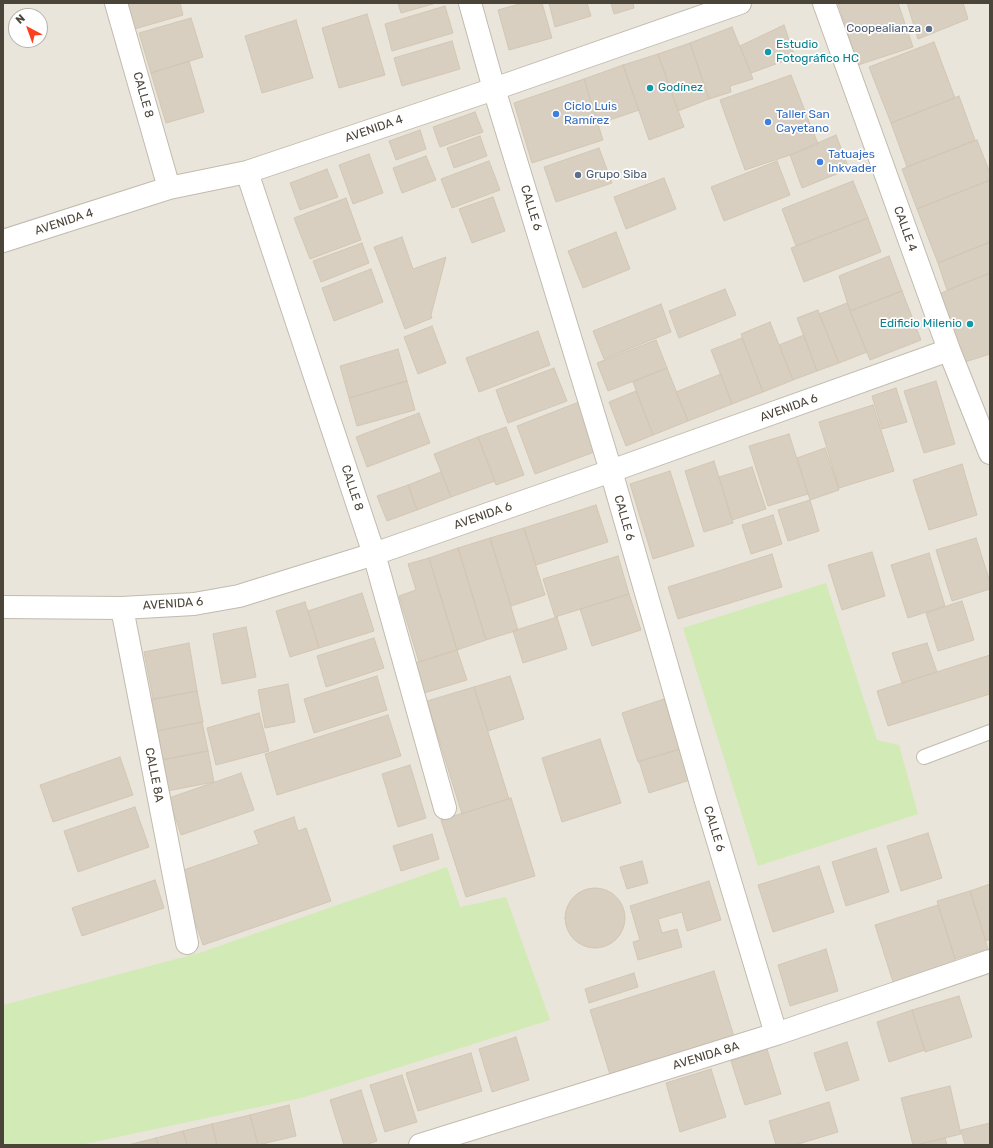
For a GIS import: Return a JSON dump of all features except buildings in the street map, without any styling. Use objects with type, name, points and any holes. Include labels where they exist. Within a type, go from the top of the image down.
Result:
[{"type":"street","name":"CALLE 8","points":[[116,3],[169,188]]},
{"type":"street","name":"CALLE 6","points":[[470,3],[494,89],[611,471],[705,798],[776,1034]]},
{"type":"street","name":"AVENIDA 4","points":[[3,241],[169,188],[247,172],[494,89],[740,3]]},
{"type":"street","name":"CALLE 4","points":[[824,3],[949,350],[990,453]]},
{"type":"street","name":"CALLE 8","points":[[247,172],[374,554],[445,808]]},
{"type":"street","name":"AVENIDA 6","points":[[3,607],[122,608],[194,604],[239,596],[374,554],[949,350]]},
{"type":"street","name":"CALLE 8A","points":[[122,608],[187,942]]},
{"type":"street","name":"AVENIDA 8A","points":[[420,1145],[776,1034],[990,961]]},
{"type":"lane","points":[[924,757],[990,732]]},
{"type":"shaded area","points":[[3,3],[990,3],[990,1145],[3,1145]]},
{"type":"green space","points":[[826,583],[877,740],[899,745],[918,814],[758,866],[683,628]]},
{"type":"green space","points":[[447,867],[460,907],[506,897],[550,1020],[301,1098],[80,1145],[3,1145],[3,1005],[199,953]]},
{"type":"place","name":"Coopealianza","points":[[929,29]]},
{"type":"place","name":"Estudio Fotográfico HC","points":[[768,52]]},
{"type":"place","name":"Godínez","points":[[650,88]]},
{"type":"place","name":"Ciclo Luis Ramírez","points":[[556,114]]},
{"type":"place","name":"Taller San Cayetano","points":[[768,122]]},
{"type":"place","name":"Tatuajes Inkvader","points":[[820,162]]},
{"type":"place","name":"Grupo Siba","points":[[578,175]]},
{"type":"place","name":"Edificio Milenio","points":[[970,324]]}]
